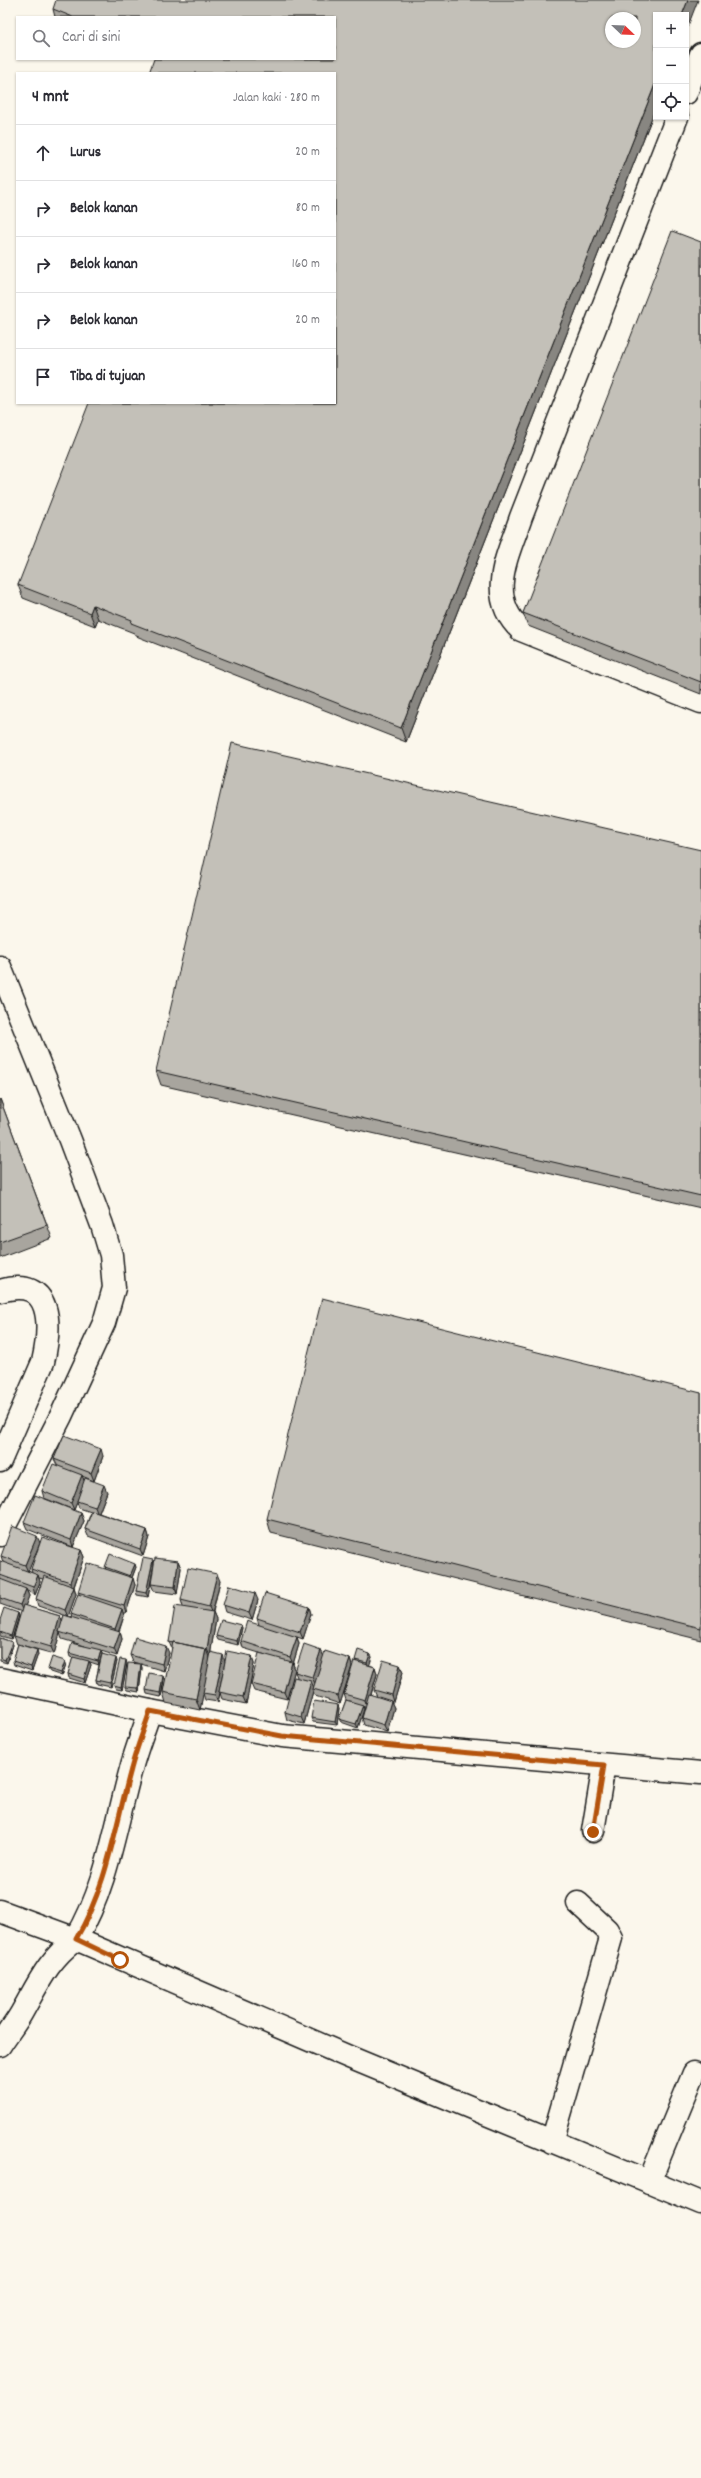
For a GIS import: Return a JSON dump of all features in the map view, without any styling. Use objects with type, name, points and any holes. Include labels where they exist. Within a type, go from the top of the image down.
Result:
[{"type":"street","points":[[689,85],[701,54]]},
{"type":"street","points":[[676,120],[521,517],[505,566],[500,590],[503,605],[512,621],[521,630],[701,702]]},
{"type":"street","points":[[0,967],[70,1140],[102,1225],[111,1256],[114,1288],[104,1323],[61,1416],[0,1535]]},
{"type":"street","points":[[0,1291],[22,1289],[36,1293],[45,1304],[48,1319],[47,1345],[43,1362],[0,1461]]},
{"type":"street","points":[[0,1679],[150,1711],[282,1736],[701,1773]]},
{"type":"street","points":[[0,2045],[22,2013],[46,1968],[60,1951],[76,1939],[88,1919],[110,1855],[131,1768],[150,1711]]},
{"type":"street","points":[[593,1832],[604,1765]]},
{"type":"street","points":[[552,2142],[611,1938],[607,1930],[578,1903]]},
{"type":"street","points":[[0,1911],[76,1939],[127,1963],[701,2203]]},
{"type":"street","points":[[649,2182],[694,2073]]},
{"type":"building","points":[[56,0],[688,0],[683,12],[653,12],[653,90],[401,728],[131,623],[132,620],[93,605],[90,613],[18,585],[89,404],[336,404],[336,72],[149,72],[154,60],[336,60],[336,16],[70,16],[53,9]]},
{"type":"building","points":[[672,231],[701,242],[701,682],[523,613]]},
{"type":"building","points":[[232,743],[701,850],[701,1196],[156,1071]]},
{"type":"building","points":[[0,1099],[47,1225],[0,1242]]},
{"type":"building","points":[[322,1298],[701,1393],[701,1628],[267,1519]]},
{"type":"building","points":[[64,1435],[101,1449],[91,1473],[54,1459]]},
{"type":"building","points":[[53,1464],[82,1475],[71,1503],[42,1491]]},
{"type":"building","points":[[85,1478],[104,1485],[95,1507],[77,1501]]},
{"type":"building","points":[[35,1495],[81,1513],[71,1540],[24,1522]]},
{"type":"building","points":[[92,1511],[147,1530],[140,1549],[85,1529]]},
{"type":"building","points":[[12,1526],[37,1536],[25,1565],[1,1556]]},
{"type":"building","points":[[42,1537],[81,1550],[70,1582],[31,1569]]},
{"type":"building","points":[[110,1554],[135,1564],[130,1576],[105,1567]]},
{"type":"building","points":[[143,1558],[153,1560],[146,1593],[136,1591]]},
{"type":"building","points":[[155,1558],[178,1561],[175,1587],[151,1584]]},
{"type":"building","points":[[0,1561],[38,1575],[33,1587],[0,1575]]},
{"type":"building","points":[[87,1563],[133,1578],[124,1606],[78,1592]]},
{"type":"building","points":[[188,1568],[217,1574],[209,1607],[181,1600]]},
{"type":"building","points":[[44,1576],[74,1587],[65,1610],[36,1599]]},
{"type":"building","points":[[0,1579],[26,1589],[20,1605],[0,1598]]},
{"type":"building","points":[[229,1585],[255,1593],[249,1613],[223,1605]]},
{"type":"building","points":[[265,1593],[309,1607],[300,1632],[257,1618]]},
{"type":"building","points":[[78,1594],[122,1609],[115,1629],[71,1614]]},
{"type":"building","points":[[23,1605],[60,1616],[51,1647],[14,1636]]},
{"type":"building","points":[[175,1606],[213,1612],[207,1649],[169,1642]]},
{"type":"building","points":[[4,1608],[18,1613],[11,1636],[0,1632],[0,1620]]},
{"type":"building","points":[[64,1615],[120,1632],[114,1649],[59,1632]]},
{"type":"building","points":[[221,1620],[241,1625],[237,1641],[216,1636]]},
{"type":"building","points":[[247,1621],[297,1637],[290,1657],[241,1641]]},
{"type":"building","points":[[135,1637],[166,1646],[162,1664],[130,1655]]},
{"type":"building","points":[[0,1638],[12,1642],[5,1660],[0,1658]]},
{"type":"building","points":[[173,1642],[206,1649],[196,1699],[163,1692]]},
{"type":"building","points":[[72,1643],[101,1650],[98,1661],[69,1653]]},
{"type":"building","points":[[18,1644],[37,1650],[31,1667],[13,1661]]},
{"type":"building","points":[[304,1644],[321,1650],[312,1677],[295,1672]]},
{"type":"building","points":[[358,1650],[370,1654],[367,1663],[355,1660]]},
{"type":"building","points":[[227,1651],[252,1656],[243,1697],[219,1692]]},
{"type":"building","points":[[325,1651],[350,1659],[338,1696],[313,1689]]},
{"type":"building","points":[[211,1652],[223,1655],[215,1695],[203,1693]]},
{"type":"building","points":[[259,1653],[292,1662],[284,1692],[251,1684]]},
{"type":"building","points":[[102,1654],[116,1658],[110,1683],[96,1680]]},
{"type":"building","points":[[52,1657],[65,1661],[61,1673],[48,1669]]},
{"type":"building","points":[[73,1657],[89,1661],[84,1679],[68,1674]]},
{"type":"building","points":[[120,1659],[126,1660],[121,1687],[114,1685]]},
{"type":"building","points":[[383,1660],[400,1665],[392,1695],[374,1690]]},
{"type":"building","points":[[354,1661],[375,1667],[365,1700],[344,1694]]},
{"type":"building","points":[[128,1663],[141,1664],[138,1688],[125,1687]]},
{"type":"building","points":[[149,1673],[163,1676],[160,1693],[146,1690]]},
{"type":"building","points":[[294,1677],[311,1681],[301,1717],[285,1712]]},
{"type":"building","points":[[369,1694],[391,1701],[384,1725],[362,1718]]},
{"type":"building","points":[[346,1700],[363,1705],[356,1724],[339,1719]]},
{"type":"building","points":[[314,1701],[338,1705],[335,1722],[311,1718]]},
{"type":"route","points":[[120,1960],[97,1947],[76,1939],[88,1919],[110,1855],[131,1768],[150,1711],[282,1736],[604,1765],[593,1832]]}]
